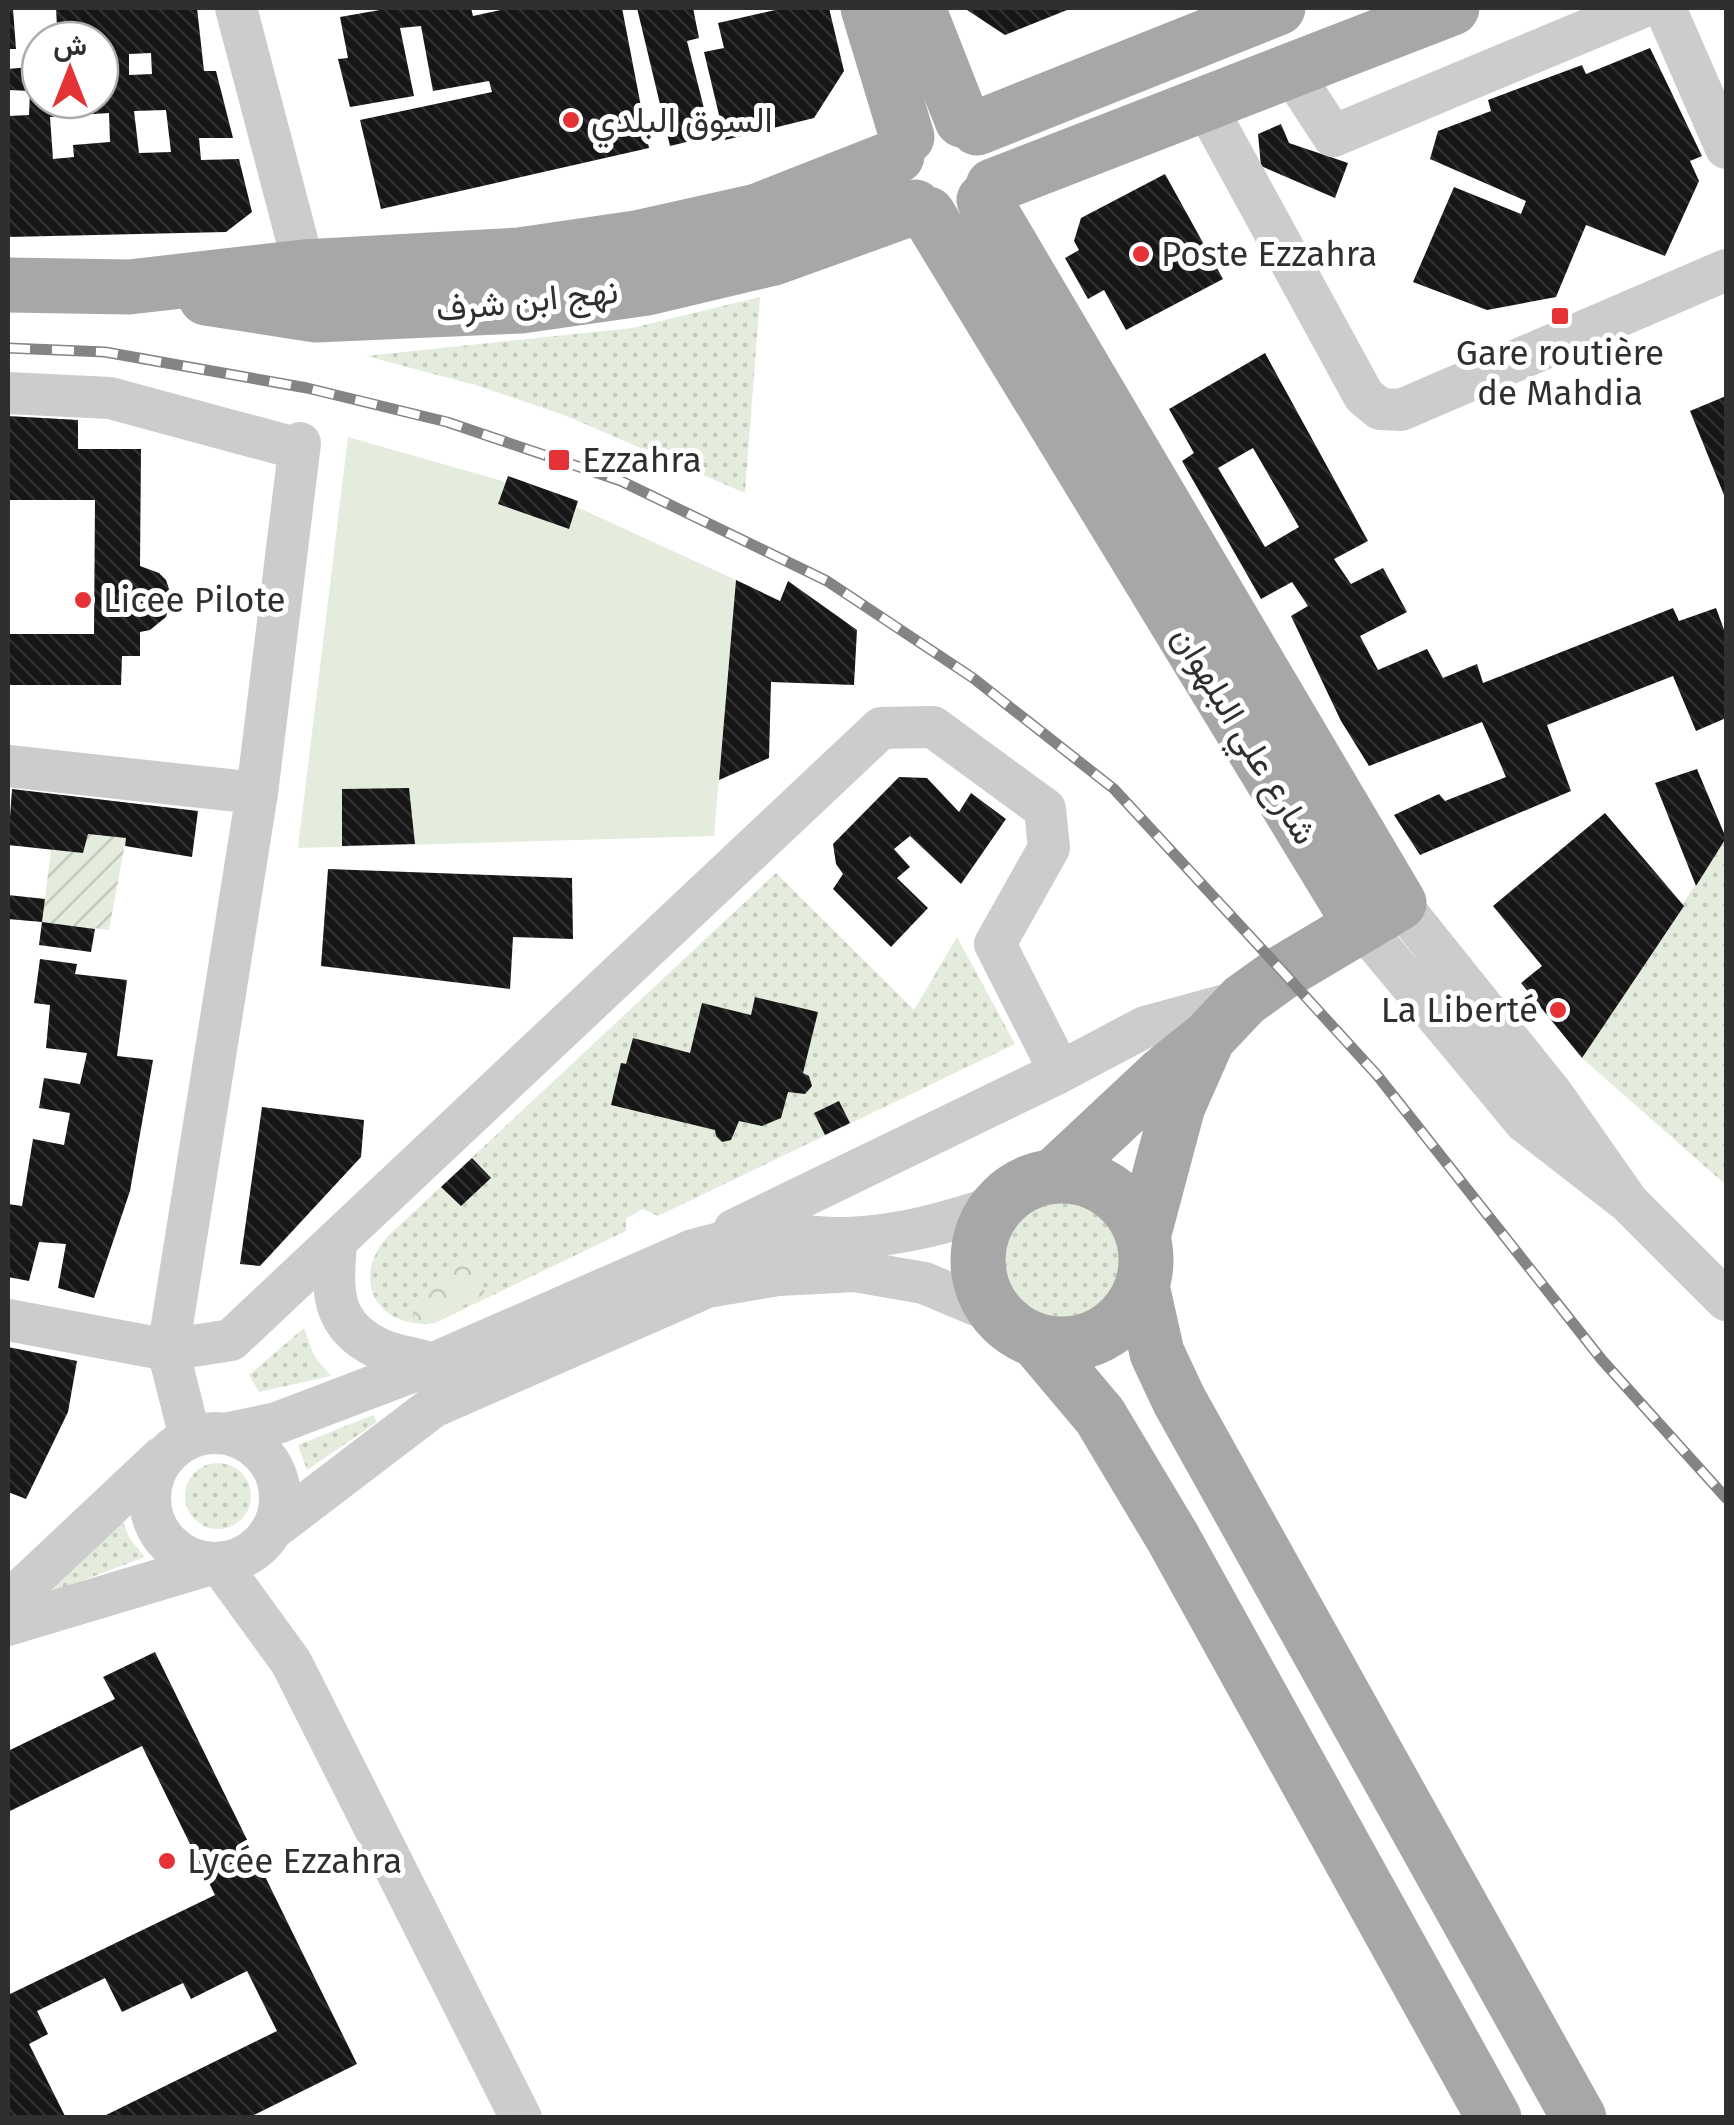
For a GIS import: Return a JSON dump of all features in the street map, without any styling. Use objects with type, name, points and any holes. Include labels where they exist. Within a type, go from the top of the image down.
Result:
[{"type":"main road","points":[[868,8],[902,146],[899,184],[922,211],[959,216],[973,210],[989,193],[1452,8]]},
{"type":"main road","points":[[918,8],[970,124],[988,140],[995,155],[989,193]]},
{"type":"main road","points":[[902,146],[932,120],[970,124],[1278,8]]},
{"type":"main road","name":"نهج ابن شرف","points":[[310,291],[636,238],[757,211],[902,146]]},
{"type":"main road","name":"شارع علي البلهوان","points":[[989,193],[1380,914]]},
{"type":"main road","name":"نهج ابن شرف","points":[[8,286],[310,291],[521,306],[647,288],[774,258],[922,211]]},
{"type":"main road","name":"شارع علي البلهوان","points":[[922,211],[1380,914]]},
{"type":"main road","points":[[1054,1176],[1162,1075],[1283,972],[1380,914]]},
{"type":"main road","points":[[1016,1326],[1073,1344],[1108,1330],[1123,1318],[1143,1262],[1178,1106],[1226,1019]]},
{"type":"main road","points":[[1494,2118],[1164,1523],[1100,1416],[984,1293],[978,1271],[978,1247],[984,1226],[1013,1191],[1033,1181],[1074,1176],[1110,1190],[1136,1218],[1157,1354],[1179,1400],[1579,2118]]},
{"type":"street","points":[[236,8],[310,291]]},
{"type":"street","points":[[1290,70],[1333,136],[1640,8]]},
{"type":"street","points":[[1666,8],[1726,148]]},
{"type":"street","points":[[1204,104],[1364,396],[1380,408],[1402,410],[1726,270]]},
{"type":"street","points":[[8,392],[110,398],[300,446],[257,793],[168,1350],[196,1440]]},
{"type":"street","points":[[8,1320],[168,1350],[231,1340],[881,728],[933,727],[1044,809],[1049,848],[995,944],[1060,1072]]},
{"type":"street","points":[[8,766],[257,793]]},
{"type":"street","name":"شارع علي البلهوان","points":[[1380,914],[1525,1122],[1628,1202],[1726,1300]]},
{"type":"street","points":[[520,2118],[291,1662],[217,1563],[189,1558],[168,1544],[154,1523],[149,1498],[154,1473],[196,1440],[277,1423],[432,1364],[692,1250],[1145,1027],[1226,1019]]},
{"type":"street","points":[[692,1250],[736,1238],[776,1234],[844,1238],[890,1234],[943,1225],[997,1206]]},
{"type":"street","points":[[336,1244],[333,1281],[339,1315],[354,1333],[382,1351],[432,1364]]},
{"type":"street","points":[[8,1624],[247,1556],[433,1406],[707,1287],[778,1275],[855,1271],[924,1282],[1016,1326]]},
{"type":"street","points":[[8,1602],[196,1440],[248,1441],[264,1453],[275,1470],[280,1490],[280,1510],[271,1533],[279,1621],[291,1662]]},
{"type":"green space","points":[[760,297],[745,493],[564,415],[475,385],[366,356],[632,328]]},
{"type":"green space","points":[[348,437],[506,482],[498,504],[568,529],[577,507],[736,580],[714,836],[298,848]]},
{"type":"green space","points":[[88,834],[126,838],[109,930],[42,922],[51,850],[82,853]]},
{"type":"green space","points":[[1726,838],[1726,1185],[1582,1058]]},
{"type":"green space","points":[[776,873],[914,1010],[957,937],[1015,1044],[658,1216],[643,1209],[626,1218],[626,1231],[435,1323],[399,1319],[385,1310],[371,1285],[371,1270],[387,1237]]},
{"type":"green space","points":[[1061,1187],[1087,1192],[1109,1207],[1124,1229],[1129,1255],[1124,1281],[1109,1303],[1087,1318],[1061,1323],[1035,1318],[1013,1303],[998,1281],[993,1255],[998,1229],[1013,1207],[1035,1192]]},
{"type":"green space","points":[[472,1262],[480,1270],[485,1294],[434,1320],[417,1322],[409,1304],[433,1290],[441,1269]]},
{"type":"green space","points":[[304,1328],[314,1356],[331,1376],[259,1392],[249,1375]]},
{"type":"green space","points":[[373,1415],[377,1422],[307,1470],[298,1445]]},
{"type":"green space","points":[[218,1463],[242,1472],[251,1496],[242,1520],[218,1529],[194,1520],[185,1496],[194,1472]]},
{"type":"green space","points":[[122,1520],[130,1539],[145,1557],[52,1592],[48,1584]]},
{"type":"building","points":[[56,8],[197,8],[204,71],[216,71],[233,138],[199,138],[201,160],[239,159],[252,212],[226,232],[8,237],[8,116],[50,120],[53,159],[74,157],[73,145],[110,142],[109,120],[120,120],[120,20],[57,20]],"holes":[[[151,53],[152,74],[129,75],[129,54]],[[166,110],[171,152],[139,153],[134,111]]]},
{"type":"building","points":[[391,8],[471,8],[473,16],[510,8],[622,8],[649,148],[381,209],[360,120],[492,92],[489,81],[433,91],[421,26],[400,28],[414,96],[350,107],[338,59],[348,58],[340,17]]},
{"type":"building","points":[[637,8],[693,8],[699,38],[687,41],[711,136],[670,146]]},
{"type":"building","points":[[784,8],[829,8],[844,71],[814,118],[725,140],[704,52],[724,48],[718,23]]},
{"type":"building","points":[[964,8],[1072,8],[1005,35]]},
{"type":"building","points":[[8,9],[13,9],[16,49],[8,49]]},
{"type":"building","points":[[1650,48],[1702,156],[1690,161],[1699,181],[1665,256],[1586,225],[1556,297],[1487,310],[1413,282],[1454,187],[1521,214],[1526,201],[1430,159],[1438,131],[1491,111],[1488,100],[1582,65],[1586,74]]},
{"type":"building","points":[[20,68],[20,91],[8,90],[8,69]]},
{"type":"building","points":[[1281,124],[1289,143],[1348,163],[1335,198],[1261,166],[1258,134]]},
{"type":"building","name":"Poste Ezzahra","points":[[1165,174],[1223,279],[1126,330],[1104,290],[1088,299],[1065,258],[1079,250],[1074,241],[1081,218]]},
{"type":"building","points":[[1265,353],[1368,541],[1334,559],[1351,584],[1383,568],[1407,612],[1360,636],[1378,670],[1427,649],[1443,678],[1477,664],[1483,683],[1673,608],[1679,621],[1716,608],[1726,635],[1726,718],[1696,731],[1673,676],[1547,725],[1571,791],[1420,855],[1394,815],[1439,794],[1445,801],[1506,777],[1482,722],[1369,766],[1341,721],[1291,616],[1308,606],[1292,582],[1261,599],[1182,461],[1194,453],[1169,409]],"holes":[[[1253,448],[1299,527],[1265,547],[1218,468]]]},
{"type":"building","points":[[1726,396],[1726,500],[1690,411]]},
{"type":"building","points":[[8,416],[78,420],[78,449],[141,449],[140,566],[166,580],[172,598],[166,617],[150,630],[140,632],[140,656],[122,656],[121,685],[8,685],[8,634],[94,634],[95,500],[8,500]]},
{"type":"building","points":[[508,476],[578,501],[569,529],[498,504]]},
{"type":"building","points":[[736,580],[780,601],[788,581],[857,630],[854,685],[771,682],[769,758],[719,780]]},
{"type":"building","points":[[1697,769],[1726,838],[1696,886],[1655,783]]},
{"type":"building","points":[[899,777],[927,778],[959,812],[971,793],[1006,819],[961,884],[910,836],[894,849],[910,867],[897,878],[928,908],[891,947],[833,889],[843,874],[836,864],[833,844]]},
{"type":"building","points":[[409,788],[415,844],[342,846],[342,789]]},
{"type":"building","points":[[12,789],[198,811],[192,857],[125,846],[126,838],[88,834],[83,853],[8,845]]},
{"type":"building","points":[[1605,813],[1684,906],[1582,1058],[1521,983],[1542,966],[1493,906]]},
{"type":"building","points":[[328,869],[572,878],[573,939],[513,937],[510,989],[321,966]]},
{"type":"building","points":[[8,895],[45,899],[42,922],[8,919]]},
{"type":"building","points":[[42,922],[95,929],[91,952],[39,945]]},
{"type":"building","points":[[40,959],[77,964],[75,974],[127,980],[117,1056],[153,1060],[130,1191],[94,1298],[58,1288],[66,1244],[39,1242],[29,1281],[8,1277],[8,1204],[22,1206],[33,1139],[64,1145],[70,1113],[39,1108],[44,1078],[80,1084],[87,1053],[46,1048],[50,1005],[34,1003]]},
{"type":"building","points":[[755,997],[818,1012],[803,1073],[809,1076],[812,1086],[805,1094],[788,1092],[781,1118],[762,1126],[739,1121],[731,1140],[722,1142],[715,1130],[611,1105],[621,1063],[626,1064],[633,1038],[690,1053],[702,1003],[751,1015]]},
{"type":"building","points":[[839,1101],[850,1123],[825,1135],[814,1113]]},
{"type":"building","points":[[262,1107],[364,1120],[361,1157],[260,1266],[240,1264]]},
{"type":"building","points":[[472,1158],[491,1178],[461,1206],[441,1187]]},
{"type":"building","points":[[8,1347],[77,1361],[68,1412],[26,1499],[8,1492]]},
{"type":"building","points":[[155,1652],[357,2064],[248,2118],[100,2118],[277,2031],[247,1971],[191,1999],[183,1983],[122,2012],[105,1978],[37,2011],[48,2034],[29,2044],[66,2118],[8,2118],[8,1995],[215,1895],[142,1746],[8,1812],[8,1751],[115,1699],[103,1677]]},
{"type":"railway","points":[[8,348],[105,352],[307,388],[447,422],[621,481],[827,581],[973,678],[1114,789],[1283,972],[1377,1075],[1602,1360],[1726,1498]]},
{"type":"place","name":"السوق البلدي","points":[[571,120]]},
{"type":"place","name":"Poste Ezzahra","points":[[1141,254]]},
{"type":"place","name":"Gare routière de Mahdia","points":[[1560,316]]},
{"type":"place","name":"Ezzahra","points":[[559,460]]},
{"type":"place","name":"Licee Pilote","points":[[83,600]]},
{"type":"place","name":"La Liberté","points":[[1558,1010]]},
{"type":"place","name":"Lycée Ezzahra","points":[[167,1861]]}]
